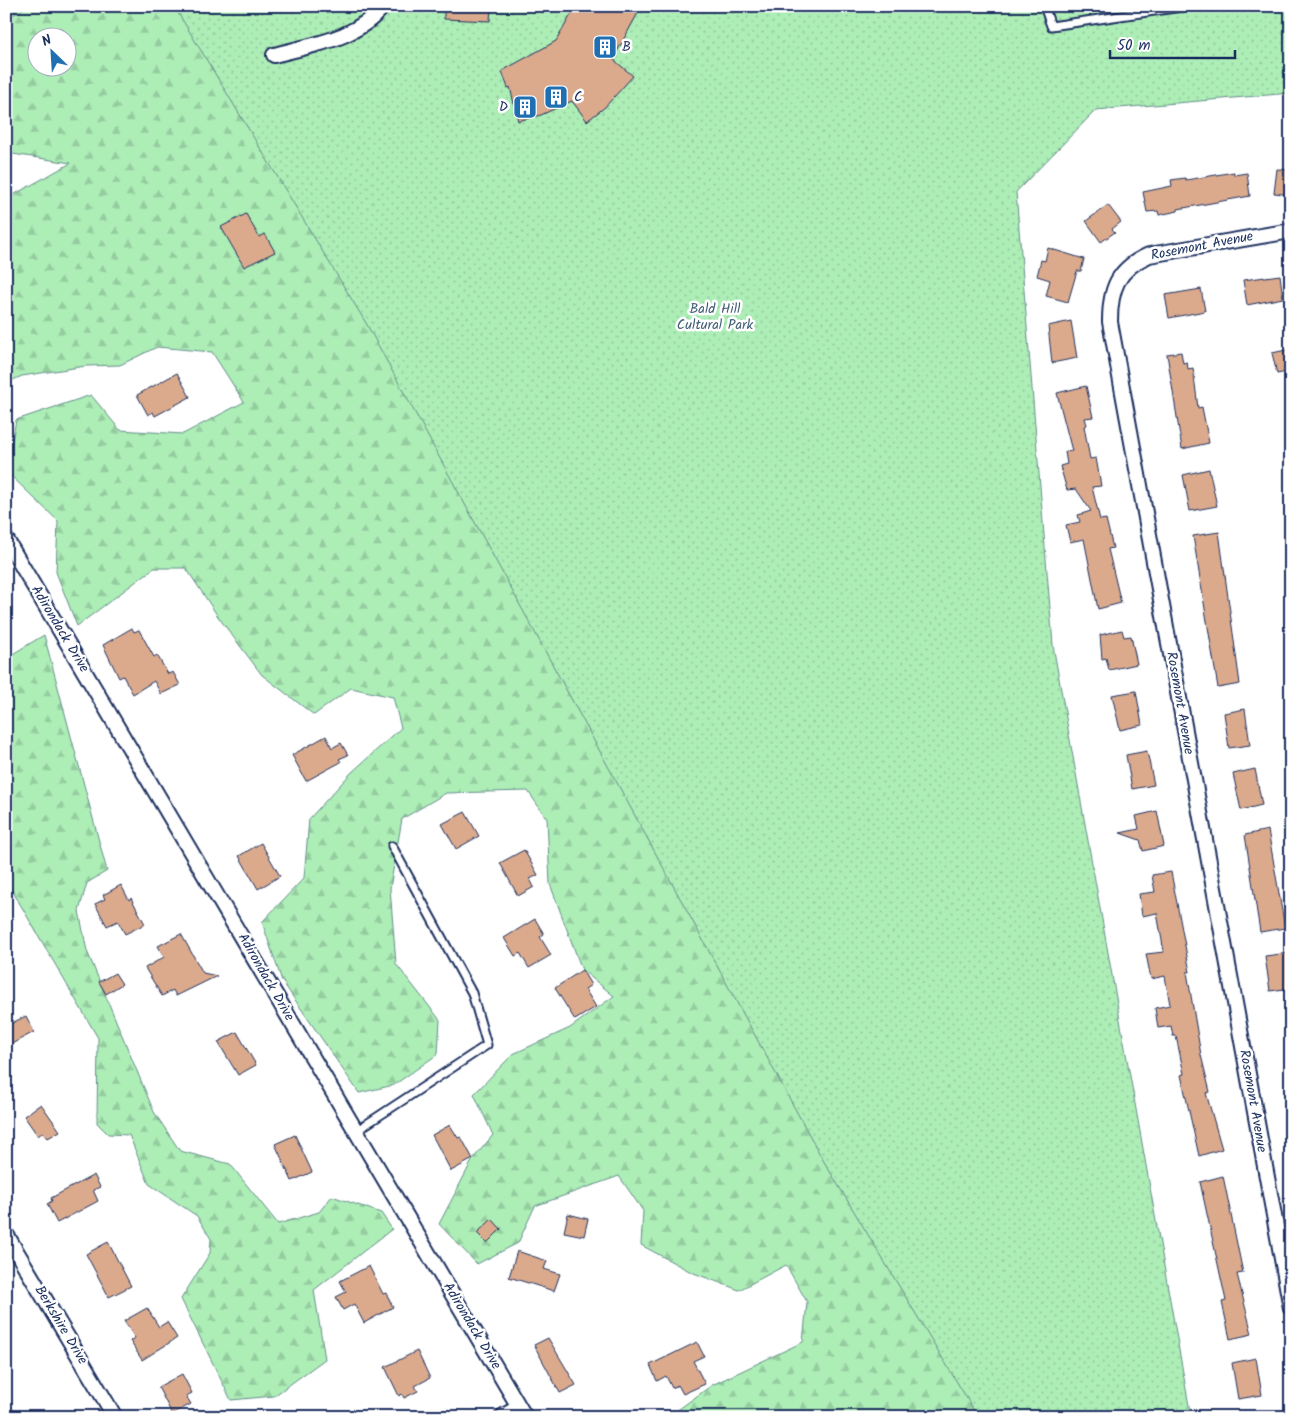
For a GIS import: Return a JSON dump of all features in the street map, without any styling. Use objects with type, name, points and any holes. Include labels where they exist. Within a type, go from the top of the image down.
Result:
[{"type":"street","points":[[274,55],[350,34],[376,16],[383,6]]},
{"type":"street","name":"Rosemont Avenue","points":[[1291,230],[1149,255],[1132,262],[1120,275],[1112,294],[1110,306],[1112,332],[1291,1308]]},
{"type":"street","name":"Adirondack Drive","points":[[6,539],[522,1412]]},
{"type":"street","name":"Berkshire Drive","points":[[6,1234],[115,1417]]},
{"type":"street","points":[[502,1417],[522,1412]]},
{"type":"lane","points":[[1044,6],[1051,26],[1189,6]]},
{"type":"lane","points":[[356,1131],[486,1045],[472,992],[392,846]]},
{"type":"green space","name":"Bald Hill Cultural Park","points":[[6,6],[291,6],[1093,104],[1011,189],[1041,633],[1183,1417],[668,1417],[712,1385],[803,1342],[807,1302],[786,1265],[739,1290],[691,1272],[641,1245],[643,1211],[619,1176],[535,1206],[518,1243],[477,1264],[439,1224],[473,1159],[493,1135],[474,1094],[513,1054],[570,1028],[614,996],[582,970],[550,884],[547,819],[528,791],[446,793],[402,819],[390,888],[396,964],[440,1020],[438,1054],[394,1085],[359,1093],[282,981],[262,922],[304,878],[309,819],[351,773],[401,728],[393,697],[351,688],[314,715],[262,675],[219,618],[186,568],[154,568],[77,626],[56,572],[58,521],[6,471],[16,420],[91,395],[120,430],[183,434],[244,402],[212,352],[157,347],[120,365],[86,366],[22,376],[6,383],[6,199],[71,163],[6,153]]},
{"type":"green space","points":[[6,6],[28,6],[6,19]]},
{"type":"green space","name":"Bald Hill Cultural Park","points":[[174,6],[1291,6],[1291,93],[1096,110],[1016,192],[1053,645],[1191,1417],[978,1417],[823,1160],[366,323]]},
{"type":"green space","points":[[44,635],[107,871],[87,883],[79,911],[87,951],[154,1112],[180,1151],[230,1164],[278,1224],[319,1212],[332,1196],[381,1213],[392,1229],[314,1290],[325,1359],[274,1396],[231,1400],[181,1299],[210,1253],[211,1239],[197,1216],[149,1184],[129,1135],[108,1134],[97,1123],[98,1038],[6,880],[6,658]]},
{"type":"building","points":[[444,6],[491,6],[490,21],[444,19]]},
{"type":"building","points":[[576,6],[626,6],[639,11],[613,59],[633,76],[605,107],[587,121],[572,101],[541,115],[518,121],[510,87],[508,88],[502,71],[556,41]]},
{"type":"building","points":[[1277,169],[1291,170],[1291,195],[1274,193]]},
{"type":"building","points":[[1234,172],[1234,175],[1247,173],[1250,196],[1178,209],[1178,211],[1159,215],[1158,211],[1147,212],[1143,192],[1172,186],[1171,180],[1185,178],[1186,180]]},
{"type":"building","points":[[1108,205],[1121,222],[1112,229],[1115,232],[1101,242],[1086,221]]},
{"type":"building","points":[[246,214],[259,237],[265,234],[275,252],[244,267],[221,227]]},
{"type":"building","points":[[1048,248],[1084,259],[1081,271],[1077,271],[1068,302],[1046,296],[1050,280],[1037,276],[1041,260],[1045,261]]},
{"type":"building","points":[[1280,275],[1283,298],[1247,305],[1243,280]]},
{"type":"building","points":[[1201,289],[1205,311],[1169,318],[1165,295]]},
{"type":"building","points":[[1071,321],[1077,358],[1052,363],[1048,326]]},
{"type":"building","points":[[1291,349],[1291,371],[1277,374],[1272,353]]},
{"type":"building","points":[[1181,352],[1183,363],[1187,362],[1188,369],[1193,368],[1198,408],[1202,407],[1209,443],[1182,449],[1167,354]]},
{"type":"building","points":[[177,373],[190,397],[155,416],[153,412],[148,415],[137,395]]},
{"type":"building","points":[[1086,386],[1093,417],[1085,418],[1087,425],[1084,426],[1090,459],[1096,458],[1101,486],[1092,487],[1100,520],[1106,519],[1113,548],[1108,549],[1121,603],[1098,609],[1084,539],[1070,542],[1066,525],[1080,522],[1078,515],[1091,511],[1076,489],[1067,490],[1060,466],[1067,464],[1065,452],[1072,451],[1057,393]]},
{"type":"building","points":[[1209,469],[1217,506],[1190,511],[1183,475]]},
{"type":"building","points":[[1219,532],[1240,684],[1218,688],[1193,536]]},
{"type":"building","points":[[132,628],[134,632],[139,630],[154,657],[157,655],[168,674],[173,672],[180,685],[161,694],[154,681],[133,694],[123,676],[119,678],[103,645]]},
{"type":"building","points":[[1122,630],[1124,637],[1131,636],[1137,664],[1109,670],[1106,658],[1102,659],[1100,635]]},
{"type":"building","points":[[1136,691],[1142,725],[1120,730],[1112,695]]},
{"type":"building","points":[[1245,709],[1250,745],[1229,748],[1224,713]]},
{"type":"building","points":[[326,736],[332,748],[341,743],[348,755],[339,759],[341,762],[306,781],[292,755]]},
{"type":"building","points":[[1147,751],[1154,785],[1132,789],[1126,755]]},
{"type":"building","points":[[1255,769],[1262,805],[1241,810],[1233,774]]},
{"type":"building","points":[[1157,811],[1164,846],[1143,851],[1140,840],[1120,833],[1139,829],[1136,816]]},
{"type":"building","points":[[465,812],[479,836],[456,849],[442,824]]},
{"type":"building","points":[[1268,830],[1285,928],[1260,932],[1245,835]]},
{"type":"building","points":[[261,843],[280,876],[258,889],[239,856]]},
{"type":"building","points":[[524,850],[538,875],[530,879],[534,887],[518,896],[500,863]]},
{"type":"building","points":[[1171,872],[1190,972],[1187,972],[1201,1055],[1210,1092],[1206,1093],[1222,1149],[1199,1156],[1181,1075],[1184,1074],[1176,1036],[1173,1036],[1171,1026],[1158,1028],[1155,1008],[1170,1005],[1165,976],[1151,979],[1146,954],[1164,952],[1157,913],[1142,916],[1139,894],[1155,892],[1152,875]]},
{"type":"building","points":[[121,885],[129,900],[131,898],[145,924],[125,934],[118,921],[107,926],[95,904],[105,899],[103,895]]},
{"type":"building","points":[[535,919],[544,934],[540,937],[551,955],[529,968],[520,953],[515,956],[504,938]]},
{"type":"building","points":[[181,934],[203,973],[217,976],[176,996],[173,990],[162,996],[145,968],[164,957],[158,946]]},
{"type":"building","points":[[1289,953],[1291,988],[1270,991],[1265,956]]},
{"type":"building","points":[[582,970],[591,985],[585,989],[596,1007],[575,1020],[555,988]]},
{"type":"building","points":[[115,973],[122,984],[106,994],[99,982]]},
{"type":"building","points":[[26,1016],[34,1032],[6,1047],[6,1026]]},
{"type":"building","points":[[237,1032],[256,1065],[238,1075],[218,1042]]},
{"type":"building","points":[[41,1104],[60,1131],[48,1138],[43,1132],[38,1136],[24,1116]]},
{"type":"building","points":[[450,1125],[458,1138],[461,1137],[473,1159],[451,1171],[432,1135]]},
{"type":"building","points":[[295,1135],[312,1172],[292,1181],[275,1144]]},
{"type":"building","points":[[94,1175],[100,1187],[93,1190],[98,1201],[57,1223],[47,1204],[52,1201],[51,1198]]},
{"type":"building","points":[[1223,1176],[1243,1273],[1237,1274],[1252,1334],[1230,1339],[1222,1302],[1226,1301],[1200,1182]]},
{"type":"building","points":[[568,1214],[588,1219],[584,1236],[564,1232]]},
{"type":"building","points":[[492,1219],[501,1229],[487,1243],[477,1233]]},
{"type":"building","points":[[108,1242],[131,1286],[109,1297],[86,1254]]},
{"type":"building","points":[[517,1251],[547,1261],[544,1269],[560,1274],[554,1291],[509,1277]]},
{"type":"building","points":[[369,1266],[383,1294],[386,1293],[393,1307],[364,1323],[354,1304],[343,1310],[336,1297],[346,1292],[340,1281]]},
{"type":"building","points":[[147,1308],[159,1327],[167,1322],[177,1338],[142,1360],[130,1341],[135,1338],[124,1321]]},
{"type":"building","points":[[548,1338],[576,1385],[560,1393],[534,1345]]},
{"type":"building","points":[[697,1342],[704,1356],[693,1361],[705,1384],[683,1394],[678,1385],[672,1388],[666,1376],[657,1381],[650,1365]]},
{"type":"building","points":[[417,1351],[430,1378],[415,1386],[418,1391],[404,1398],[402,1394],[399,1396],[385,1367]]},
{"type":"building","points":[[1256,1358],[1262,1395],[1238,1399],[1232,1363]]},
{"type":"building","points":[[182,1374],[192,1393],[186,1396],[191,1404],[172,1414],[158,1387]]},
{"type":"place","name":"B","points":[[605,47]]},
{"type":"place","name":"C","points":[[556,97]]},
{"type":"place","name":"D","points":[[525,107]]}]
